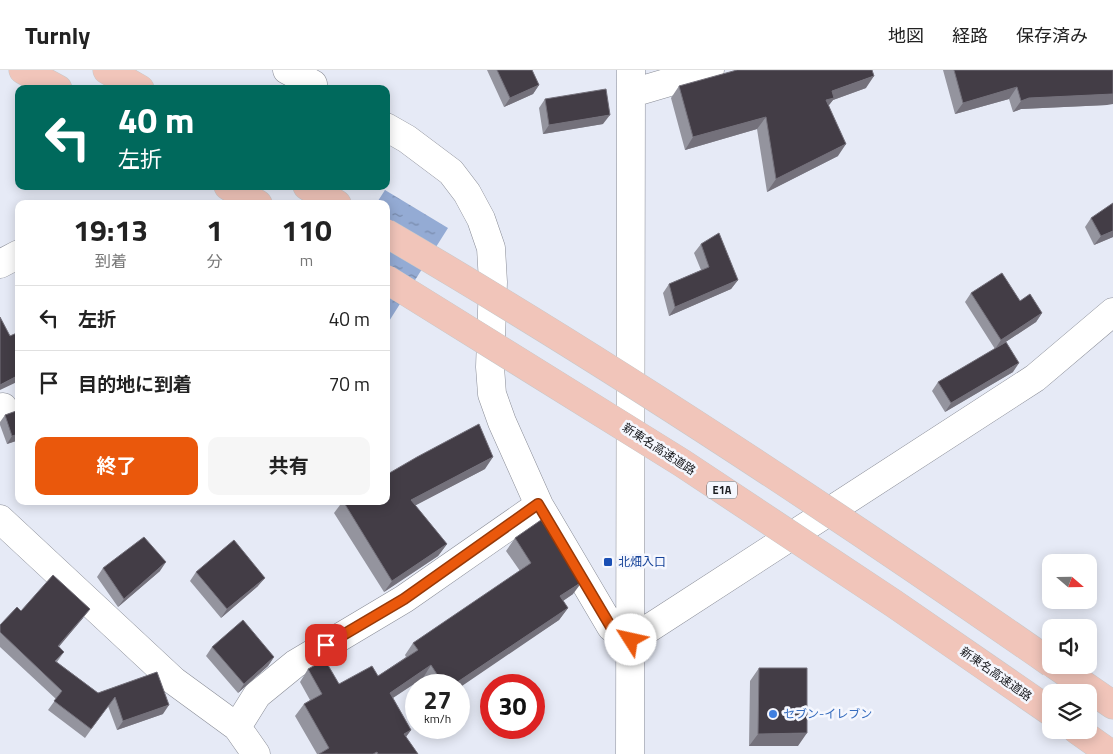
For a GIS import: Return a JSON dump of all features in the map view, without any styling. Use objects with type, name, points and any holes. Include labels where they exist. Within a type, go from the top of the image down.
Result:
[{"type":"highway","points":[[23,70],[51,85]]},
{"type":"highway","points":[[107,70],[133,85]]},
{"type":"highway","points":[[235,190],[251,200]]},
{"type":"highway","points":[[314,190],[330,200]]},
{"type":"highway","points":[[390,234],[700,425],[914,568],[1042,657]]},
{"type":"highway","name":"新東名高速道路","points":[[390,281],[682,463],[894,603],[1042,706]]},
{"type":"highway","points":[[1068,674],[1113,705]]},
{"type":"highway","points":[[1090,739],[1112,754]]},
{"type":"street","points":[[287,70],[315,81]]},
{"type":"street","points":[[630,754],[631,82],[710,70]]},
{"type":"street","points":[[390,129],[407,139],[451,172],[467,193],[481,218],[491,248],[490,367],[492,394],[502,422],[538,504],[611,627],[631,640]]},
{"type":"street","points":[[0,264],[15,256]]},
{"type":"street","points":[[631,640],[1035,378],[1113,312]]},
{"type":"street","points":[[237,727],[257,695],[295,664],[404,599],[538,504]]},
{"type":"street","points":[[0,519],[174,681],[237,727],[256,754]]},
{"type":"water","points":[[385,190],[448,228],[390,320],[390,200],[379,200]]},
{"type":"building","points":[[497,70],[532,70],[539,85],[510,98]]},
{"type":"building","points":[[737,70],[872,70],[874,76],[832,91],[834,98],[826,100],[846,144],[776,179],[766,117],[693,137],[679,86]]},
{"type":"building","points":[[954,70],[1113,70],[1113,94],[1029,98],[1021,101],[1017,87],[963,103]]},
{"type":"building","points":[[606,89],[610,115],[549,125],[545,99]]},
{"type":"building","points":[[1113,203],[1113,231],[1101,236],[1091,218]]},
{"type":"building","points":[[719,233],[738,280],[675,307],[669,284],[709,267],[701,244]]},
{"type":"building","points":[[1002,273],[1020,301],[1030,294],[1042,313],[1001,340],[971,293]]},
{"type":"building","points":[[0,317],[10,336],[15,334],[15,377],[0,385]]},
{"type":"building","points":[[1006,342],[1019,363],[951,403],[938,382]]},
{"type":"building","points":[[15,411],[15,435],[12,436],[5,415]]},
{"type":"building","points":[[479,424],[493,457],[411,500],[447,544],[392,581],[345,505],[390,505],[390,473]]},
{"type":"building","points":[[541,520],[582,582],[560,596],[568,608],[469,674],[437,674],[431,665],[418,674],[405,674],[405,683],[390,693],[405,719],[405,739],[408,739],[418,754],[378,754],[377,752],[373,754],[319,754],[329,748],[304,704],[322,694],[308,669],[325,660],[339,684],[372,666],[378,676],[418,650],[413,643],[531,563],[515,538]]},
{"type":"building","points":[[144,537],[166,562],[124,599],[103,568]]},
{"type":"building","points":[[234,540],[265,578],[227,609],[196,572]]},
{"type":"building","points":[[53,575],[90,609],[58,646],[64,652],[55,661],[98,693],[157,672],[169,705],[123,721],[115,697],[91,729],[54,701],[62,691],[0,632],[0,625],[17,607],[21,611]]},
{"type":"building","points":[[243,620],[274,657],[244,684],[212,647]]},
{"type":"building","points":[[759,668],[807,668],[807,733],[758,734]]},
{"type":"place","name":"北畑入口","points":[[608,562]]},
{"type":"place","name":"セブン-イレブン","points":[[773,714]]},
{"type":"route","points":[[326,645],[404,599],[538,504],[611,627],[631,640]]}]
